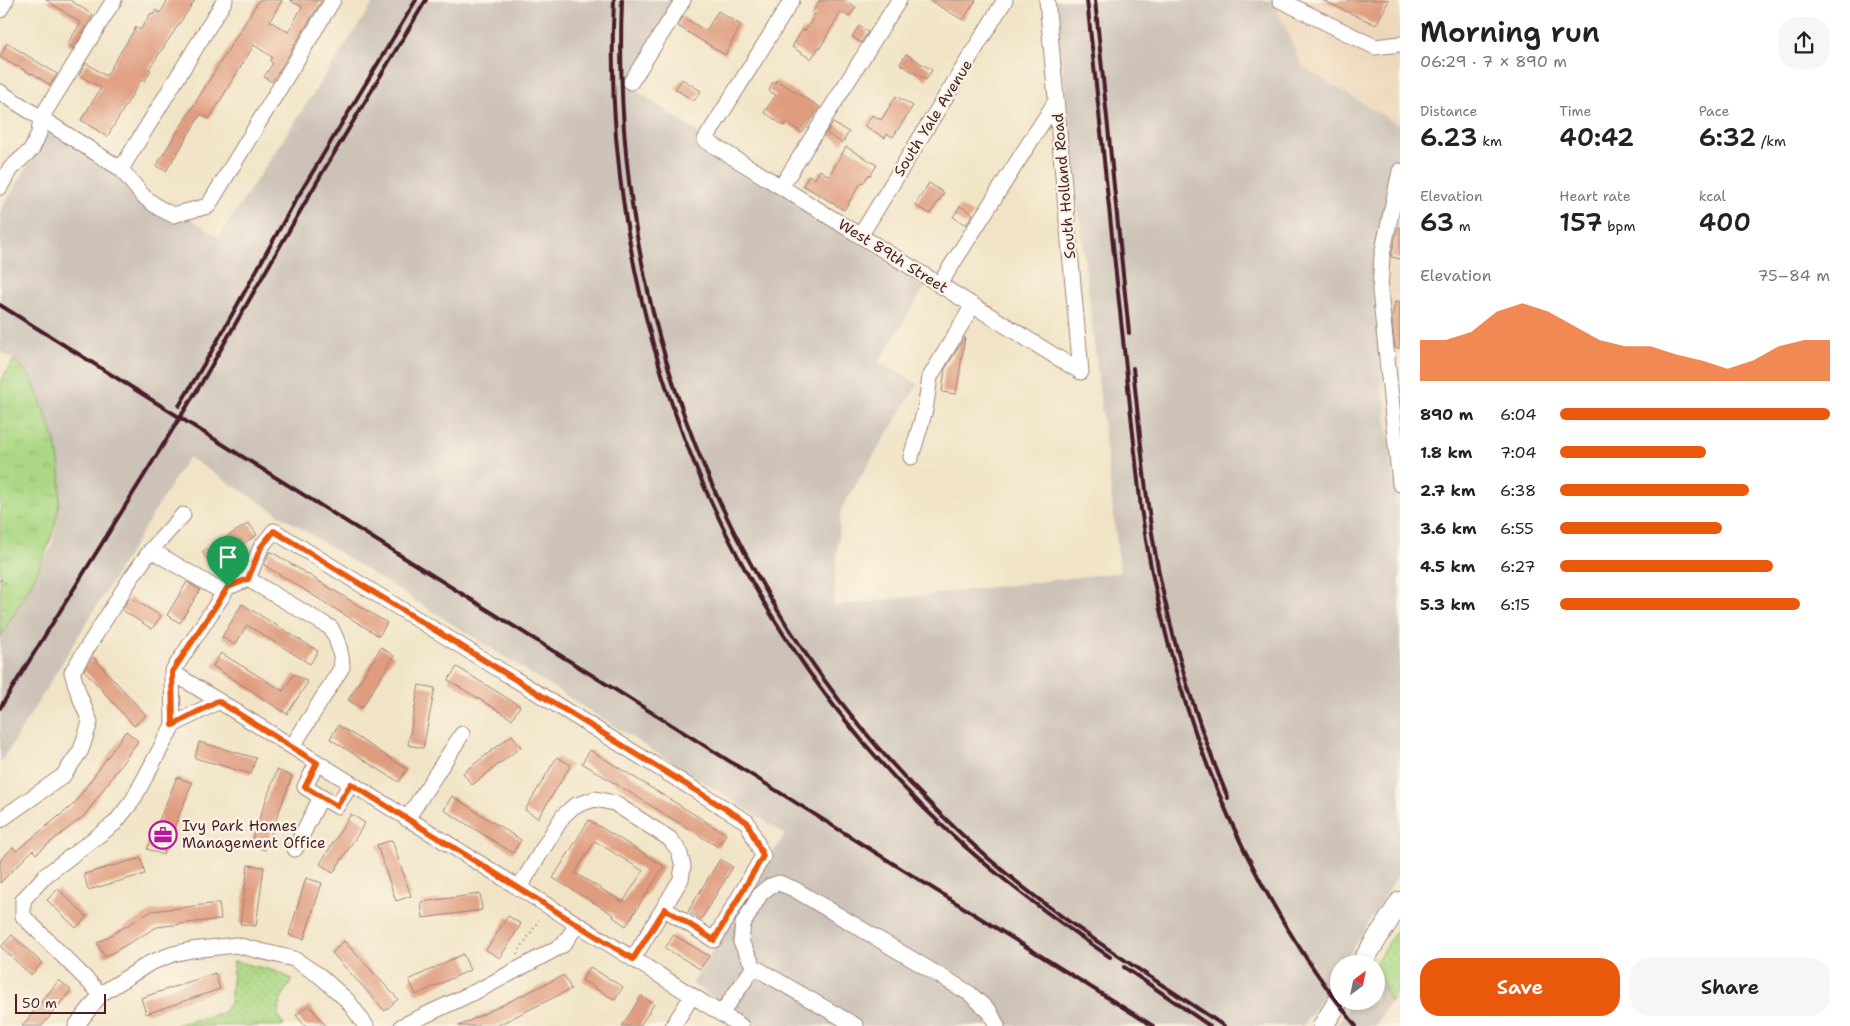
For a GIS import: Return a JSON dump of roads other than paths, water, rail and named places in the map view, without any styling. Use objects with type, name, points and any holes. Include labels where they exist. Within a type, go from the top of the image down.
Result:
[{"type":"main road","points":[[1368,955],[1400,902]]},
{"type":"main road","points":[[1323,1026],[1333,1010]]},
{"type":"street","points":[[0,10],[6,0]]},
{"type":"street","points":[[0,186],[10,169],[32,149],[41,118],[114,0]]},
{"type":"street","points":[[121,169],[225,0]]},
{"type":"street","points":[[0,92],[121,169],[143,196],[159,208],[172,215],[208,206],[333,0]]},
{"type":"street","points":[[631,82],[683,0]]},
{"type":"street","name":"West 89th Street","points":[[792,0],[705,140],[1081,372]]},
{"type":"street","points":[[782,187],[899,0]]},
{"type":"street","name":"South Yale Avenue","points":[[860,236],[1005,0]]},
{"type":"street","name":"South Holland Road","points":[[1047,0],[1081,372]]},
{"type":"street","points":[[1280,0],[1375,47],[1400,44]]},
{"type":"street","points":[[939,285],[1056,101]]},
{"type":"street","points":[[1400,172],[1382,255],[1380,291],[1400,484]]},
{"type":"street","points":[[911,457],[925,410],[930,377],[973,305]]},
{"type":"street","points":[[0,820],[63,776],[81,750],[90,722],[72,672],[151,550],[183,515]]},
{"type":"street","points":[[101,994],[23,916],[23,900],[46,875],[116,823],[133,800],[173,725],[172,672],[226,590],[248,579],[261,547],[274,531],[747,822],[763,856],[714,940],[665,909]]},
{"type":"street","points":[[151,550],[226,590]]},
{"type":"street","points":[[248,579],[331,628],[342,654],[342,667],[292,747]]},
{"type":"street","points":[[172,672],[741,1026]]},
{"type":"street","points":[[173,725],[218,701]]},
{"type":"street","points":[[407,819],[462,734]]},
{"type":"street","points":[[317,763],[305,787],[321,797],[337,806],[351,784]]},
{"type":"street","points":[[294,850],[321,797]]},
{"type":"street","points":[[518,888],[563,816],[574,806],[596,799],[614,803],[670,839],[679,851],[683,866],[681,880],[633,959]]},
{"type":"street","points":[[856,1026],[754,968],[741,942],[743,924],[760,893],[770,886],[780,882],[794,889],[969,993],[990,1012],[997,1026]]},
{"type":"street","points":[[402,1026],[481,989],[563,945],[577,924]]},
{"type":"street","points":[[76,1026],[101,994],[150,963],[191,950],[236,945],[294,959],[320,976],[348,1001],[366,1026]]},
{"type":"street","points":[[721,1014],[754,968]]},
{"type":"street","points":[[673,1026],[692,996]]},
{"type":"railway","points":[[179,406],[294,203],[416,0]]},
{"type":"railway","points":[[0,708],[202,382],[321,175],[426,0]]},
{"type":"railway","points":[[614,0],[614,112],[626,222],[650,331],[684,437],[729,539],[784,635],[849,725],[924,808],[990,868],[1061,923],[1110,957]]},
{"type":"railway","points":[[622,0],[624,123],[638,243],[666,359],[706,471],[758,578],[823,678],[900,772],[988,858],[1073,925],[1224,1026]]},
{"type":"railway","points":[[1087,0],[1141,509],[1153,579],[1170,648],[1190,716],[1214,782],[1243,847],[1276,909],[1313,969],[1356,1026]]},
{"type":"railway","points":[[1095,0],[1129,333]]},
{"type":"railway","points":[[0,305],[1153,1026]]},
{"type":"railway","points":[[1133,368],[1149,512],[1164,597],[1192,699],[1228,798]]},
{"type":"railway","points":[[1124,967],[1210,1026]]},
{"type":"place","name":"Ivy Park Homes Management Office","points":[[163,835]]}]
